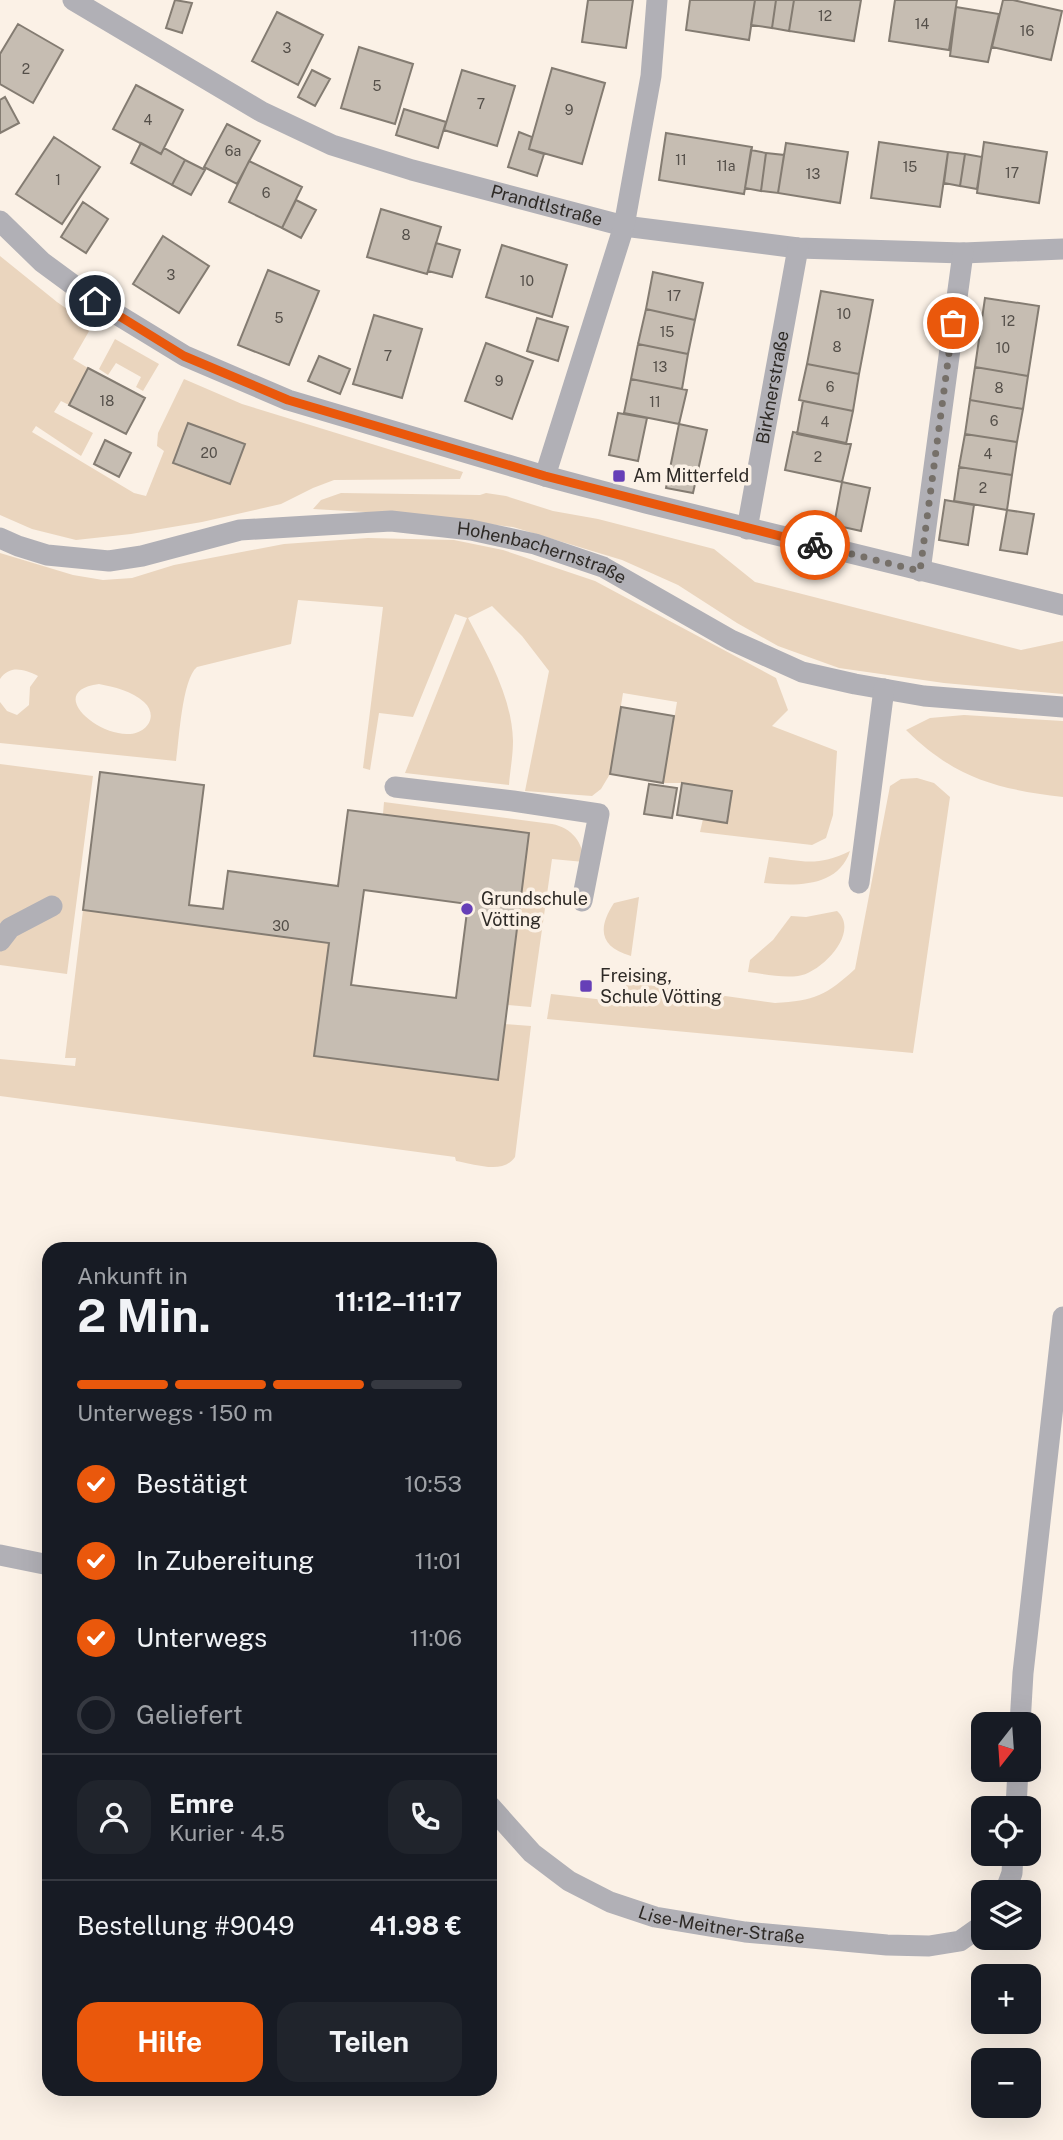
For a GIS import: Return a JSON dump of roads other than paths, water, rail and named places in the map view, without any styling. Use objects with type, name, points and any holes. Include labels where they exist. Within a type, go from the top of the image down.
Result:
[{"type":"street","name":"Prandtlstraße","points":[[74,0],[262,112],[332,145],[412,170],[624,226],[799,248],[963,253],[1063,249]]},
{"type":"street","points":[[545,476],[624,226],[651,76],[657,0]]},
{"type":"street","points":[[0,221],[42,262],[95,301],[184,356],[288,400],[545,476],[747,529],[1063,605]]},
{"type":"street","name":"Birknerstraße","points":[[747,529],[799,248]]},
{"type":"street","points":[[920,571],[963,253]]},
{"type":"street","name":"Hohenbachernstraße","points":[[0,538],[47,555],[108,561],[142,556],[240,530],[391,521],[471,530],[535,544],[603,567],[731,639],[803,672],[924,696],[1063,707]]},
{"type":"street","points":[[859,883],[884,689]]},
{"type":"street","points":[[395,787],[599,814],[582,901]]},
{"type":"street","points":[[0,940],[10,928],[52,905]]},
{"type":"street","points":[[1021,1712],[1063,1317]]},
{"type":"street","points":[[0,1555],[42,1564]]},
{"type":"street","name":"Lise-Meitner-Straße","points":[[497,1814],[532,1853],[569,1881],[610,1902],[655,1917],[745,1932],[887,1945],[929,1946],[960,1941],[971,1933]]},
{"type":"place","name":"Am Mitterfeld","points":[[619,476]]},
{"type":"place","name":"Grundschule Vötting","points":[[467,909]]},
{"type":"place","name":"Freising, Schule Vötting","points":[[586,986]]}]
